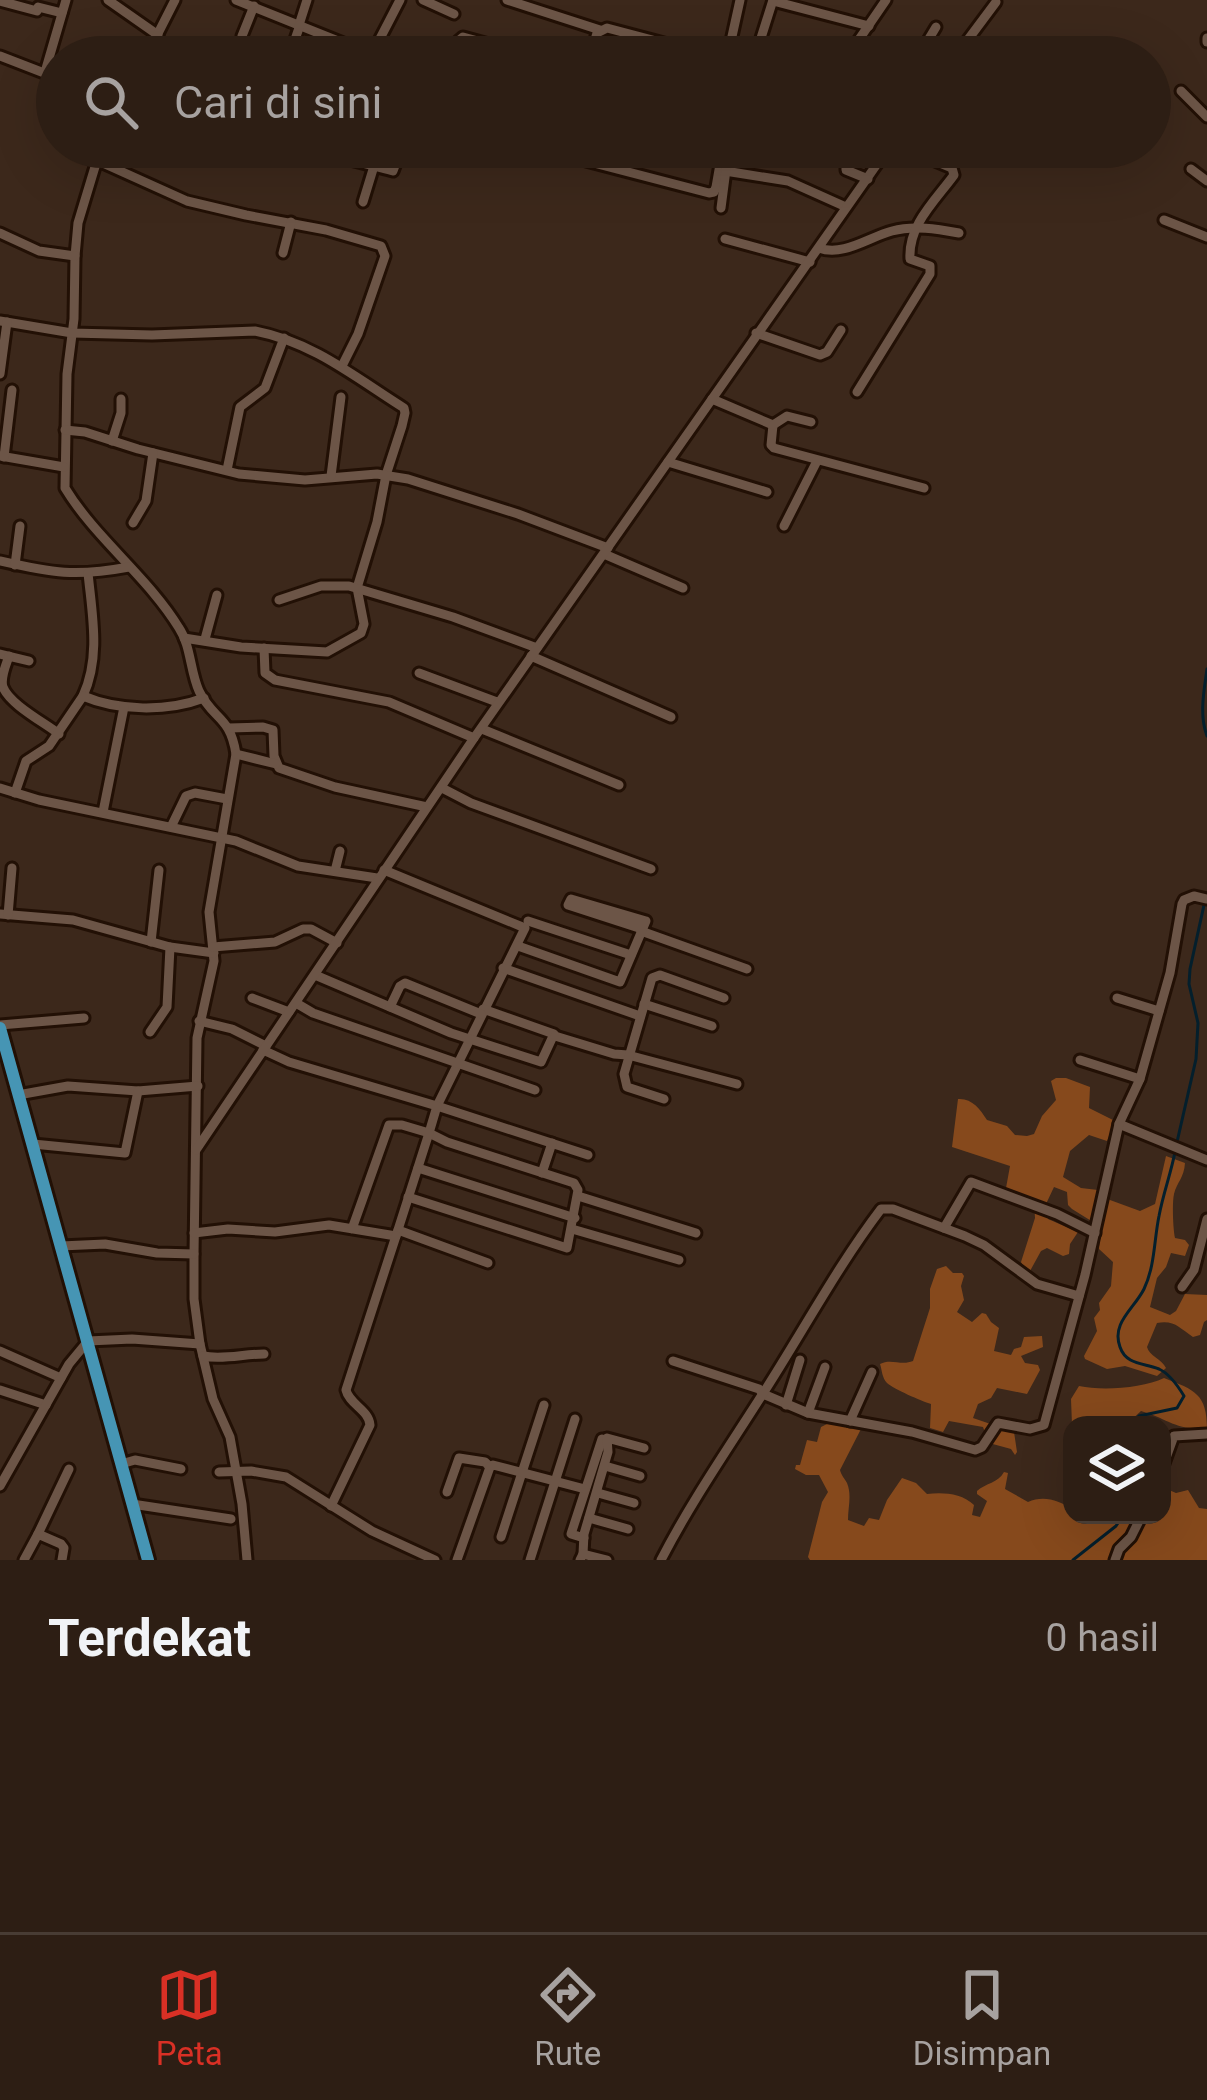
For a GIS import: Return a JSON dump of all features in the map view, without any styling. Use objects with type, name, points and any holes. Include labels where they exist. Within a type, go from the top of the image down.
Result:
[{"type":"main road","points":[[0,1026],[148,1560]]},
{"type":"street","points":[[55,36],[66,0]]},
{"type":"street","points":[[108,0],[158,35],[175,0]]},
{"type":"street","points":[[236,0],[324,36]]},
{"type":"street","points":[[296,36],[307,0]]},
{"type":"street","points":[[384,36],[400,0]]},
{"type":"street","points":[[423,0],[454,14]]},
{"type":"street","points":[[507,0],[600,30],[638,36]]},
{"type":"street","points":[[555,15],[559,0]]},
{"type":"street","points":[[731,36],[740,0]]},
{"type":"street","points":[[862,36],[886,0]]},
{"type":"street","points":[[0,1],[62,13]]},
{"type":"street","points":[[762,36],[773,1],[869,26]]},
{"type":"street","points":[[970,36],[995,2]]},
{"type":"street","points":[[242,36],[254,6]]},
{"type":"street","points":[[931,36],[936,28]]},
{"type":"street","points":[[596,36],[600,30]]},
{"type":"street","points":[[0,56],[36,69]]},
{"type":"street","points":[[1181,91],[1207,117]]},
{"type":"street","points":[[94,168],[75,256],[66,491],[179,628],[203,698],[229,728],[236,754],[209,912],[213,950],[196,1038],[194,1299],[213,1399],[230,1437],[247,1560]]},
{"type":"street","points":[[114,168],[187,201],[381,246],[385,252],[369,306],[342,367]]},
{"type":"street","points":[[363,202],[373,168]]},
{"type":"street","points":[[613,168],[709,193],[716,188],[720,168]]},
{"type":"street","points":[[721,208],[725,168]]},
{"type":"street","points":[[846,168],[868,179]]},
{"type":"street","points":[[196,1150],[497,702],[875,168]]},
{"type":"street","points":[[857,392],[930,274],[930,266],[909,256],[915,227],[954,173],[952,168]]},
{"type":"street","points":[[1191,169],[1205,176]]},
{"type":"street","points":[[725,171],[788,181],[846,207]]},
{"type":"street","points":[[1164,220],[1207,237]]},
{"type":"street","points":[[283,253],[291,222]]},
{"type":"street","points":[[819,248],[839,251],[892,230],[915,227],[959,232]]},
{"type":"street","points":[[0,233],[39,251],[75,256]]},
{"type":"street","points":[[725,239],[809,262]]},
{"type":"street","points":[[0,374],[4,321],[72,333],[255,331],[306,346],[406,412],[357,588],[363,631],[327,652],[184,638]]},
{"type":"street","points":[[756,333],[820,355],[841,330]]},
{"type":"street","points":[[227,470],[240,407],[266,388],[284,338]]},
{"type":"street","points":[[12,390],[2,456],[64,466]]},
{"type":"street","points":[[331,476],[341,397]]},
{"type":"street","points":[[112,442],[122,399]]},
{"type":"street","points":[[712,399],[773,425]]},
{"type":"street","points":[[773,425],[787,416],[811,422]]},
{"type":"street","points":[[773,425],[772,447],[923,488]]},
{"type":"street","points":[[65,430],[227,470],[289,479],[386,475],[454,492],[606,551],[683,588]]},
{"type":"street","points":[[133,524],[146,501],[153,453]]},
{"type":"street","points":[[784,526],[817,460]]},
{"type":"street","points":[[668,462],[767,492]]},
{"type":"street","points":[[15,565],[20,526]]},
{"type":"street","points":[[0,561],[55,574],[129,567]]},
{"type":"street","points":[[15,793],[26,761],[59,734],[91,677],[95,646],[88,573]]},
{"type":"street","points":[[279,600],[321,586],[357,588],[452,617],[671,717]]},
{"type":"street","points":[[205,639],[217,595]]},
{"type":"street","points":[[264,648],[265,674],[274,680],[388,702],[619,785]]},
{"type":"street","points":[[29,661],[4,655],[1,683],[12,699],[59,734]]},
{"type":"street","points":[[419,673],[497,702]]},
{"type":"street","points":[[82,696],[124,707],[170,706],[203,698]]},
{"type":"street","points":[[103,812],[124,707]]},
{"type":"street","points":[[229,728],[273,730],[276,764]]},
{"type":"street","points":[[236,754],[335,787],[427,807]]},
{"type":"street","points":[[0,788],[222,838],[298,866],[381,874],[631,956]]},
{"type":"street","points":[[442,788],[651,869]]},
{"type":"street","points":[[171,827],[186,796],[227,800]]},
{"type":"street","points":[[335,872],[340,851]]},
{"type":"street","points":[[12,868],[4,915],[73,920],[170,947],[213,950],[275,942],[303,928],[337,944]]},
{"type":"street","points":[[151,942],[159,870]]},
{"type":"street","points":[[518,946],[620,982],[642,930],[646,921],[571,898],[568,905],[642,930],[747,969]]},
{"type":"street","points":[[673,1361],[759,1389],[808,1413],[912,1432],[975,1450],[998,1423],[1041,1428],[1079,1296],[1119,1124],[1140,1079],[1159,1011],[1184,900],[1207,899]]},
{"type":"street","points":[[331,1506],[370,1425],[370,1418],[346,1390],[437,1106],[534,907]]},
{"type":"street","points":[[150,1032],[166,1007],[170,947]]},
{"type":"street","points":[[503,968],[640,1016]]},
{"type":"street","points":[[315,975],[451,1033],[541,1062],[555,1036]]},
{"type":"street","points":[[664,1099],[628,1087],[623,1073],[652,978],[657,975],[724,998]]},
{"type":"street","points":[[390,1006],[406,983],[616,1055],[737,1084]]},
{"type":"street","points":[[252,998],[313,1013],[535,1090]]},
{"type":"street","points":[[1117,998],[1159,1011]]},
{"type":"street","points":[[644,1004],[712,1026]]},
{"type":"street","points":[[0,1026],[84,1018]]},
{"type":"street","points":[[199,1021],[232,1030],[289,1062],[588,1155]]},
{"type":"street","points":[[1080,1060],[1140,1079]]},
{"type":"street","points":[[18,1095],[68,1086],[138,1091],[198,1086]]},
{"type":"street","points":[[33,1144],[125,1153],[138,1091]]},
{"type":"street","points":[[1119,1124],[1207,1160]]},
{"type":"street","points":[[352,1229],[388,1125],[429,1133],[578,1187],[567,1249],[408,1197]]},
{"type":"street","points":[[542,1173],[551,1143]]},
{"type":"street","points":[[418,1168],[680,1260]]},
{"type":"street","points":[[944,1228],[971,1182],[1095,1233]]},
{"type":"street","points":[[578,1196],[696,1233]]},
{"type":"street","points":[[661,1560],[713,1468],[880,1210],[892,1209],[984,1245],[1037,1283],[1079,1296]]},
{"type":"street","points":[[1182,1287],[1194,1270],[1207,1219]]},
{"type":"street","points":[[194,1233],[275,1232],[329,1225],[397,1233],[488,1264]]},
{"type":"street","points":[[61,1246],[106,1244],[194,1254]]},
{"type":"street","points":[[0,1486],[76,1352],[88,1341],[132,1339],[202,1350],[221,1359],[232,1354],[264,1354]]},
{"type":"street","points":[[0,1351],[61,1378]]},
{"type":"street","points":[[786,1405],[800,1360]]},
{"type":"street","points":[[808,1413],[825,1367]]},
{"type":"street","points":[[850,1421],[872,1372]]},
{"type":"street","points":[[0,1390],[46,1405]]},
{"type":"street","points":[[501,1537],[544,1405]]},
{"type":"street","points":[[530,1560],[574,1418]]},
{"type":"street","points":[[1171,1444],[1174,1436],[1207,1434]]},
{"type":"street","points":[[607,1560],[581,1557],[608,1451],[607,1438],[644,1448]]},
{"type":"street","points":[[584,1538],[571,1534],[602,1439]]},
{"type":"street","points":[[447,1492],[459,1457],[490,1467]]},
{"type":"street","points":[[121,1464],[135,1460],[181,1469]]},
{"type":"street","points":[[457,1560],[490,1467],[496,1464],[585,1489]]},
{"type":"street","points":[[604,1466],[640,1476]]},
{"type":"street","points":[[24,1560],[69,1469]]},
{"type":"street","points":[[219,1472],[286,1477],[372,1531],[436,1560]]},
{"type":"street","points":[[598,1492],[634,1503]]},
{"type":"street","points":[[132,1504],[231,1519]]},
{"type":"street","points":[[590,1518],[628,1529]]},
{"type":"street","points":[[1115,1560],[1138,1524]]},
{"type":"street","points":[[38,1534],[62,1544],[62,1560]]},
{"type":"shaded area","points":[[1056,1078],[1090,1087],[1089,1108],[1115,1121],[1107,1141],[1089,1135],[1070,1151],[1063,1177],[1140,1211],[1155,1204],[1166,1156],[1185,1163],[1174,1194],[1173,1222],[1175,1238],[1189,1245],[1185,1256],[1171,1253],[1157,1278],[1150,1307],[1170,1315],[1185,1294],[1207,1295],[1207,1320],[1200,1335],[1193,1337],[1173,1324],[1157,1323],[1147,1347],[1166,1368],[1157,1376],[1125,1366],[1107,1369],[1085,1359],[1097,1331],[1094,1318],[1099,1303],[1111,1286],[1113,1262],[1099,1249],[1101,1227],[1072,1209],[1067,1192],[1054,1187],[1046,1204],[1048,1219],[1078,1232],[1069,1254],[1047,1248],[1030,1271],[1024,1268],[1021,1262],[1035,1218],[1034,1202],[1006,1188],[1010,1166],[952,1147],[958,1099],[971,1102],[987,1120],[1027,1136],[1034,1134],[1056,1100],[1051,1081]]},
{"type":"shaded area","points":[[946,1266],[964,1276],[964,1300],[957,1312],[972,1322],[986,1314],[999,1328],[994,1351],[1011,1355],[1024,1337],[1042,1336],[1043,1347],[1021,1356],[1040,1370],[1027,1394],[997,1388],[991,1398],[978,1404],[973,1418],[1014,1432],[1015,1455],[1011,1449],[989,1443],[983,1427],[949,1421],[943,1432],[930,1428],[931,1404],[895,1388],[883,1376],[880,1364],[913,1361],[930,1308],[930,1289],[937,1269]]},
{"type":"shaded area","points":[[1164,1378],[1197,1395],[1205,1408],[1207,1429],[1179,1426],[1171,1423],[1171,1416],[1141,1411],[1136,1416],[1072,1416],[1071,1399],[1079,1386],[1145,1384]]},
{"type":"shaded area","points":[[833,1421],[861,1429],[840,1470],[849,1492],[848,1520],[864,1526],[869,1518],[879,1520],[902,1478],[927,1494],[964,1498],[974,1505],[972,1515],[980,1517],[987,1501],[977,1491],[1008,1473],[1005,1489],[1028,1502],[1039,1499],[1063,1504],[1063,1524],[1171,1524],[1171,1491],[1188,1490],[1199,1508],[1207,1509],[1207,1560],[810,1560],[828,1492],[819,1475],[795,1469],[807,1440],[817,1442],[821,1427]]},
{"type":"waterway","points":[[1207,669],[1203,711],[1207,736]]},
{"type":"waterway","points":[[1177,1142],[1196,1059],[1198,1023],[1189,984],[1204,905]]},
{"type":"waterway","points":[[1139,1416],[1177,1408],[1184,1396],[1163,1371],[1127,1357],[1118,1338],[1121,1323],[1148,1280],[1175,1152]]},
{"type":"waterway","points":[[1073,1560],[1117,1524]]}]
